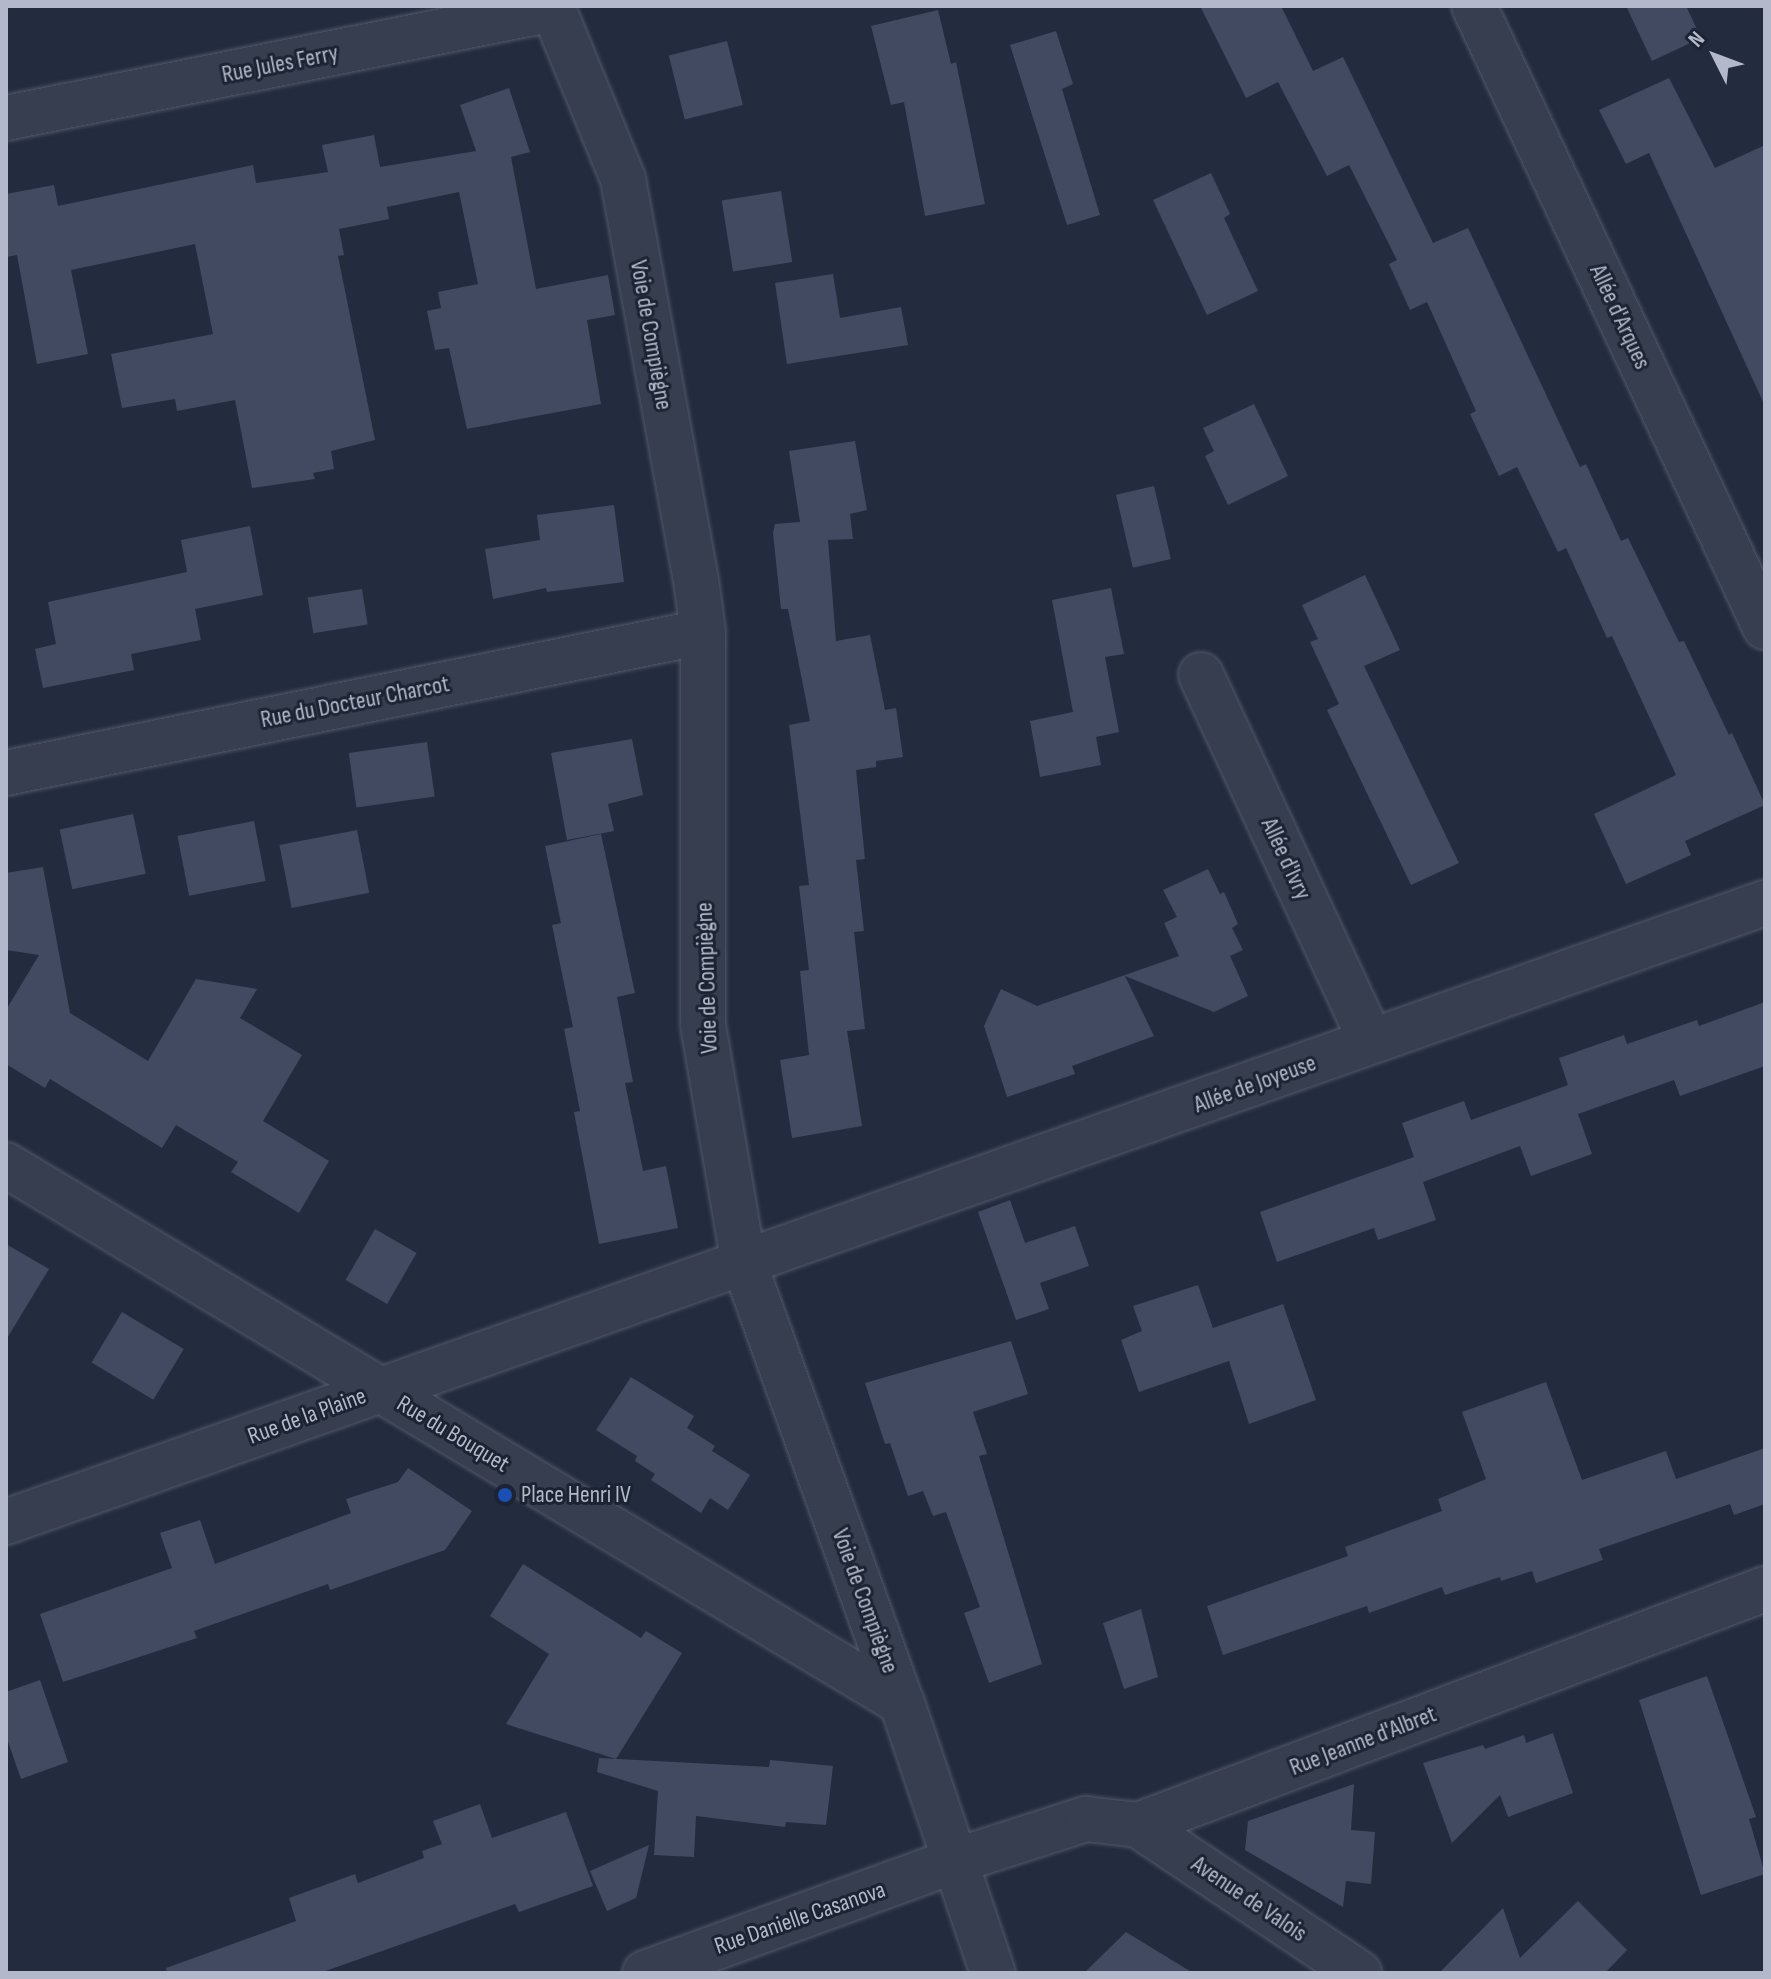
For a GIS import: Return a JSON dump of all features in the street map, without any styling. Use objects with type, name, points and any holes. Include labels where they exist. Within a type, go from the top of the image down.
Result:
[{"type":"street","name":"Allée d'Arques","points":[[1474,6],[1765,627]]},
{"type":"street","name":"Rue Jules Ferry","points":[[6,118],[553,8]]},
{"type":"street","name":"Voie de Compiègne","points":[[553,8],[623,179],[703,632],[703,1025],[743,1260],[902,1703],[993,1973]]},
{"type":"street","name":"Rue du Docteur Charcot","points":[[6,773],[703,632]]},
{"type":"street","name":"Allée d'Ivry","points":[[1201,675],[1371,1042]]},
{"type":"street","name":"Allée de Joyeuse","points":[[743,1260],[903,1208],[1765,903]]},
{"type":"street","name":"Rue du Bouquet","points":[[6,1165],[902,1703]]},
{"type":"street","name":"Rue de la Plaine","points":[[6,1522],[441,1371],[743,1260]]},
{"type":"street","name":"Rue Jeanne d'Albret","points":[[955,1861],[1086,1819],[1138,1825],[1765,1589]]},
{"type":"street","name":"Avenue de Valois","points":[[1138,1825],[1359,1973]]},
{"type":"street","name":"Rue Danielle Casanova","points":[[645,1973],[955,1861]]},
{"type":"building","points":[[1200,6],[1281,6],[1313,71],[1343,57],[1433,243],[1468,228],[1580,467],[1586,464],[1621,541],[1628,538],[1679,642],[1684,641],[1729,735],[1732,733],[1765,805],[1685,841],[1691,855],[1626,884],[1594,814],[1676,775],[1612,636],[1607,638],[1566,548],[1558,552],[1517,467],[1499,476],[1470,414],[1476,411],[1427,302],[1410,310],[1389,264],[1397,260],[1349,165],[1327,176],[1278,82],[1246,98]]},
{"type":"building","points":[[1626,6],[1686,6],[1701,38],[1652,61]]},
{"type":"building","points":[[938,10],[951,64],[956,62],[985,204],[925,216],[904,102],[891,105],[871,26]]},
{"type":"building","points":[[1056,31],[1073,84],[1062,89],[1100,215],[1067,225],[1010,45]]},
{"type":"building","points":[[727,41],[743,105],[685,120],[669,56]]},
{"type":"building","points":[[1669,78],[1715,168],[1765,145],[1765,406],[1649,153],[1626,164],[1599,110]]},
{"type":"building","points":[[509,88],[530,152],[511,157],[536,289],[608,275],[615,315],[587,320],[601,404],[467,429],[449,348],[435,350],[427,311],[441,308],[438,292],[478,284],[459,192],[387,207],[389,219],[339,229],[344,255],[338,256],[375,440],[331,451],[334,469],[313,473],[315,479],[252,488],[235,400],[177,411],[175,399],[122,408],[111,354],[213,334],[195,244],[71,270],[88,354],[37,364],[17,255],[6,257],[6,194],[54,185],[58,206],[253,165],[256,183],[328,172],[322,145],[374,135],[380,167],[476,151],[460,105]]},
{"type":"building","points":[[1211,173],[1230,214],[1224,218],[1258,291],[1207,315],[1153,200]]},
{"type":"building","points":[[781,191],[792,262],[733,271],[722,200]]},
{"type":"building","points":[[833,274],[840,318],[901,307],[908,345],[787,364],[775,283]]},
{"type":"building","points":[[1254,404],[1288,476],[1228,505],[1205,456],[1214,451],[1203,428]]},
{"type":"building","points":[[855,441],[867,510],[850,514],[853,539],[828,540],[836,641],[870,635],[885,710],[896,708],[903,757],[876,761],[876,767],[856,770],[865,859],[856,860],[864,931],[854,932],[865,1029],[847,1031],[862,1126],[792,1138],[780,1060],[809,1055],[800,971],[809,970],[799,886],[809,885],[789,725],[810,721],[788,609],[781,609],[773,533],[775,524],[800,522],[789,451]]},
{"type":"building","points":[[1154,486],[1171,559],[1133,568],[1116,495]]},
{"type":"building","points":[[614,505],[624,582],[547,592],[546,588],[493,599],[485,549],[540,540],[537,515]]},
{"type":"building","points":[[250,526],[263,595],[195,609],[201,640],[131,654],[134,670],[43,688],[35,649],[56,644],[48,602],[187,572],[181,540]]},
{"type":"building","points":[[1365,575],[1400,650],[1364,666],[1459,863],[1411,885],[1327,710],[1339,704],[1310,642],[1318,639],[1302,605]]},
{"type":"building","points":[[1111,588],[1124,654],[1105,657],[1119,732],[1096,737],[1101,765],[1040,777],[1030,721],[1073,712],[1052,600]]},
{"type":"building","points":[[362,589],[368,625],[313,633],[308,598]]},
{"type":"building","points":[[632,739],[643,795],[608,804],[614,831],[567,840],[551,753]]},
{"type":"building","points":[[427,742],[435,796],[356,807],[349,753]]},
{"type":"building","points":[[133,814],[146,874],[72,889],[60,830]]},
{"type":"building","points":[[254,821],[266,881],[189,896],[177,836]]},
{"type":"building","points":[[357,830],[369,893],[292,908],[279,845]]},
{"type":"building","points":[[601,834],[635,993],[617,997],[633,1082],[625,1083],[643,1171],[666,1166],[678,1228],[599,1244],[574,1112],[580,1111],[564,1029],[573,1027],[552,925],[561,923],[545,846]]},
{"type":"building","points":[[43,867],[70,1013],[148,1061],[196,979],[257,989],[240,1018],[302,1055],[263,1121],[329,1161],[299,1213],[231,1172],[238,1162],[176,1125],[162,1148],[50,1079],[45,1088],[6,1064],[6,1010],[39,955],[6,950],[6,873]]},
{"type":"building","points":[[1208,869],[1220,894],[1224,892],[1238,924],[1232,928],[1243,950],[1230,956],[1248,996],[1214,1012],[1125,976],[1154,1036],[1072,1066],[1075,1074],[1007,1097],[984,1026],[1001,989],[1037,1006],[1179,956],[1164,923],[1177,917],[1163,890]]},
{"type":"building","points":[[1765,1002],[1765,1066],[1680,1096],[1674,1080],[1578,1114],[1592,1154],[1531,1176],[1520,1146],[1423,1182],[1416,1162],[1436,1220],[1378,1240],[1374,1228],[1277,1262],[1260,1212],[1414,1157],[1402,1123],[1464,1101],[1471,1120],[1568,1085],[1559,1058],[1624,1035],[1627,1044],[1697,1020],[1699,1026]]},
{"type":"building","points":[[1010,1200],[1025,1243],[1075,1226],[1089,1266],[1040,1283],[1049,1309],[1016,1320],[978,1212]]},
{"type":"building","points":[[375,1229],[417,1253],[387,1304],[346,1280]]},
{"type":"building","points":[[6,1244],[49,1269],[6,1340]]},
{"type":"building","points":[[1198,1285],[1213,1328],[1283,1304],[1316,1400],[1249,1424],[1229,1361],[1139,1392],[1121,1340],[1142,1331],[1133,1306]]},
{"type":"building","points":[[122,1312],[184,1349],[153,1400],[92,1363]]},
{"type":"building","points":[[1011,1341],[1028,1394],[973,1412],[987,1454],[979,1456],[1042,1664],[989,1683],[964,1613],[980,1607],[946,1512],[933,1516],[923,1491],[908,1496],[890,1443],[885,1444],[865,1383]]},
{"type":"building","points":[[631,1377],[694,1416],[687,1428],[715,1446],[712,1451],[750,1475],[728,1510],[710,1498],[701,1513],[651,1480],[655,1474],[635,1461],[637,1456],[596,1430]]},
{"type":"building","points":[[1546,1382],[1582,1480],[1666,1451],[1676,1479],[1765,1448],[1765,1504],[1734,1515],[1730,1504],[1599,1549],[1603,1560],[1536,1583],[1532,1571],[1501,1581],[1500,1577],[1445,1595],[1442,1587],[1369,1613],[1367,1606],[1223,1655],[1207,1606],[1348,1556],[1345,1547],[1442,1511],[1438,1499],[1486,1479],[1462,1412]]},
{"type":"building","points":[[408,1468],[472,1511],[445,1550],[330,1590],[328,1584],[194,1631],[197,1638],[63,1682],[40,1614],[172,1568],[160,1533],[200,1520],[215,1564],[351,1513],[346,1499],[398,1482]]},
{"type":"building","points":[[523,1564],[641,1638],[646,1631],[682,1653],[616,1759],[506,1724],[549,1654],[490,1616]]},
{"type":"building","points":[[1141,1609],[1158,1677],[1124,1689],[1103,1623]]},
{"type":"building","points":[[1707,1676],[1756,1817],[1749,1819],[1765,1874],[1701,1895],[1639,1700]]},
{"type":"building","points":[[40,1680],[68,1762],[21,1779],[6,1736],[6,1692]]},
{"type":"building","points":[[1553,1733],[1573,1793],[1508,1817],[1500,1795],[1452,1843],[1423,1763],[1483,1745],[1485,1749],[1524,1735],[1526,1743]]},
{"type":"building","points":[[599,1758],[769,1767],[770,1760],[833,1766],[826,1825],[786,1822],[785,1827],[696,1816],[694,1857],[654,1855],[658,1791],[597,1772]]},
{"type":"building","points":[[1354,1784],[1351,1830],[1375,1832],[1371,1884],[1346,1881],[1343,1907],[1245,1850],[1248,1821]]},
{"type":"building","points":[[480,1804],[492,1838],[566,1812],[593,1886],[519,1912],[515,1904],[320,1973],[167,1973],[166,1968],[296,1921],[289,1898],[355,1874],[358,1883],[424,1858],[422,1851],[442,1844],[433,1821]]},
{"type":"building","points":[[649,1845],[636,1898],[607,1911],[590,1871]]},
{"type":"building","points":[[1578,1901],[1627,1950],[1605,1973],[1439,1973],[1503,1908],[1520,1958]]},
{"type":"building","points":[[1126,1932],[1193,1973],[1084,1973]]},
{"type":"place","name":"Place Henri IV","points":[[505,1495]]}]
